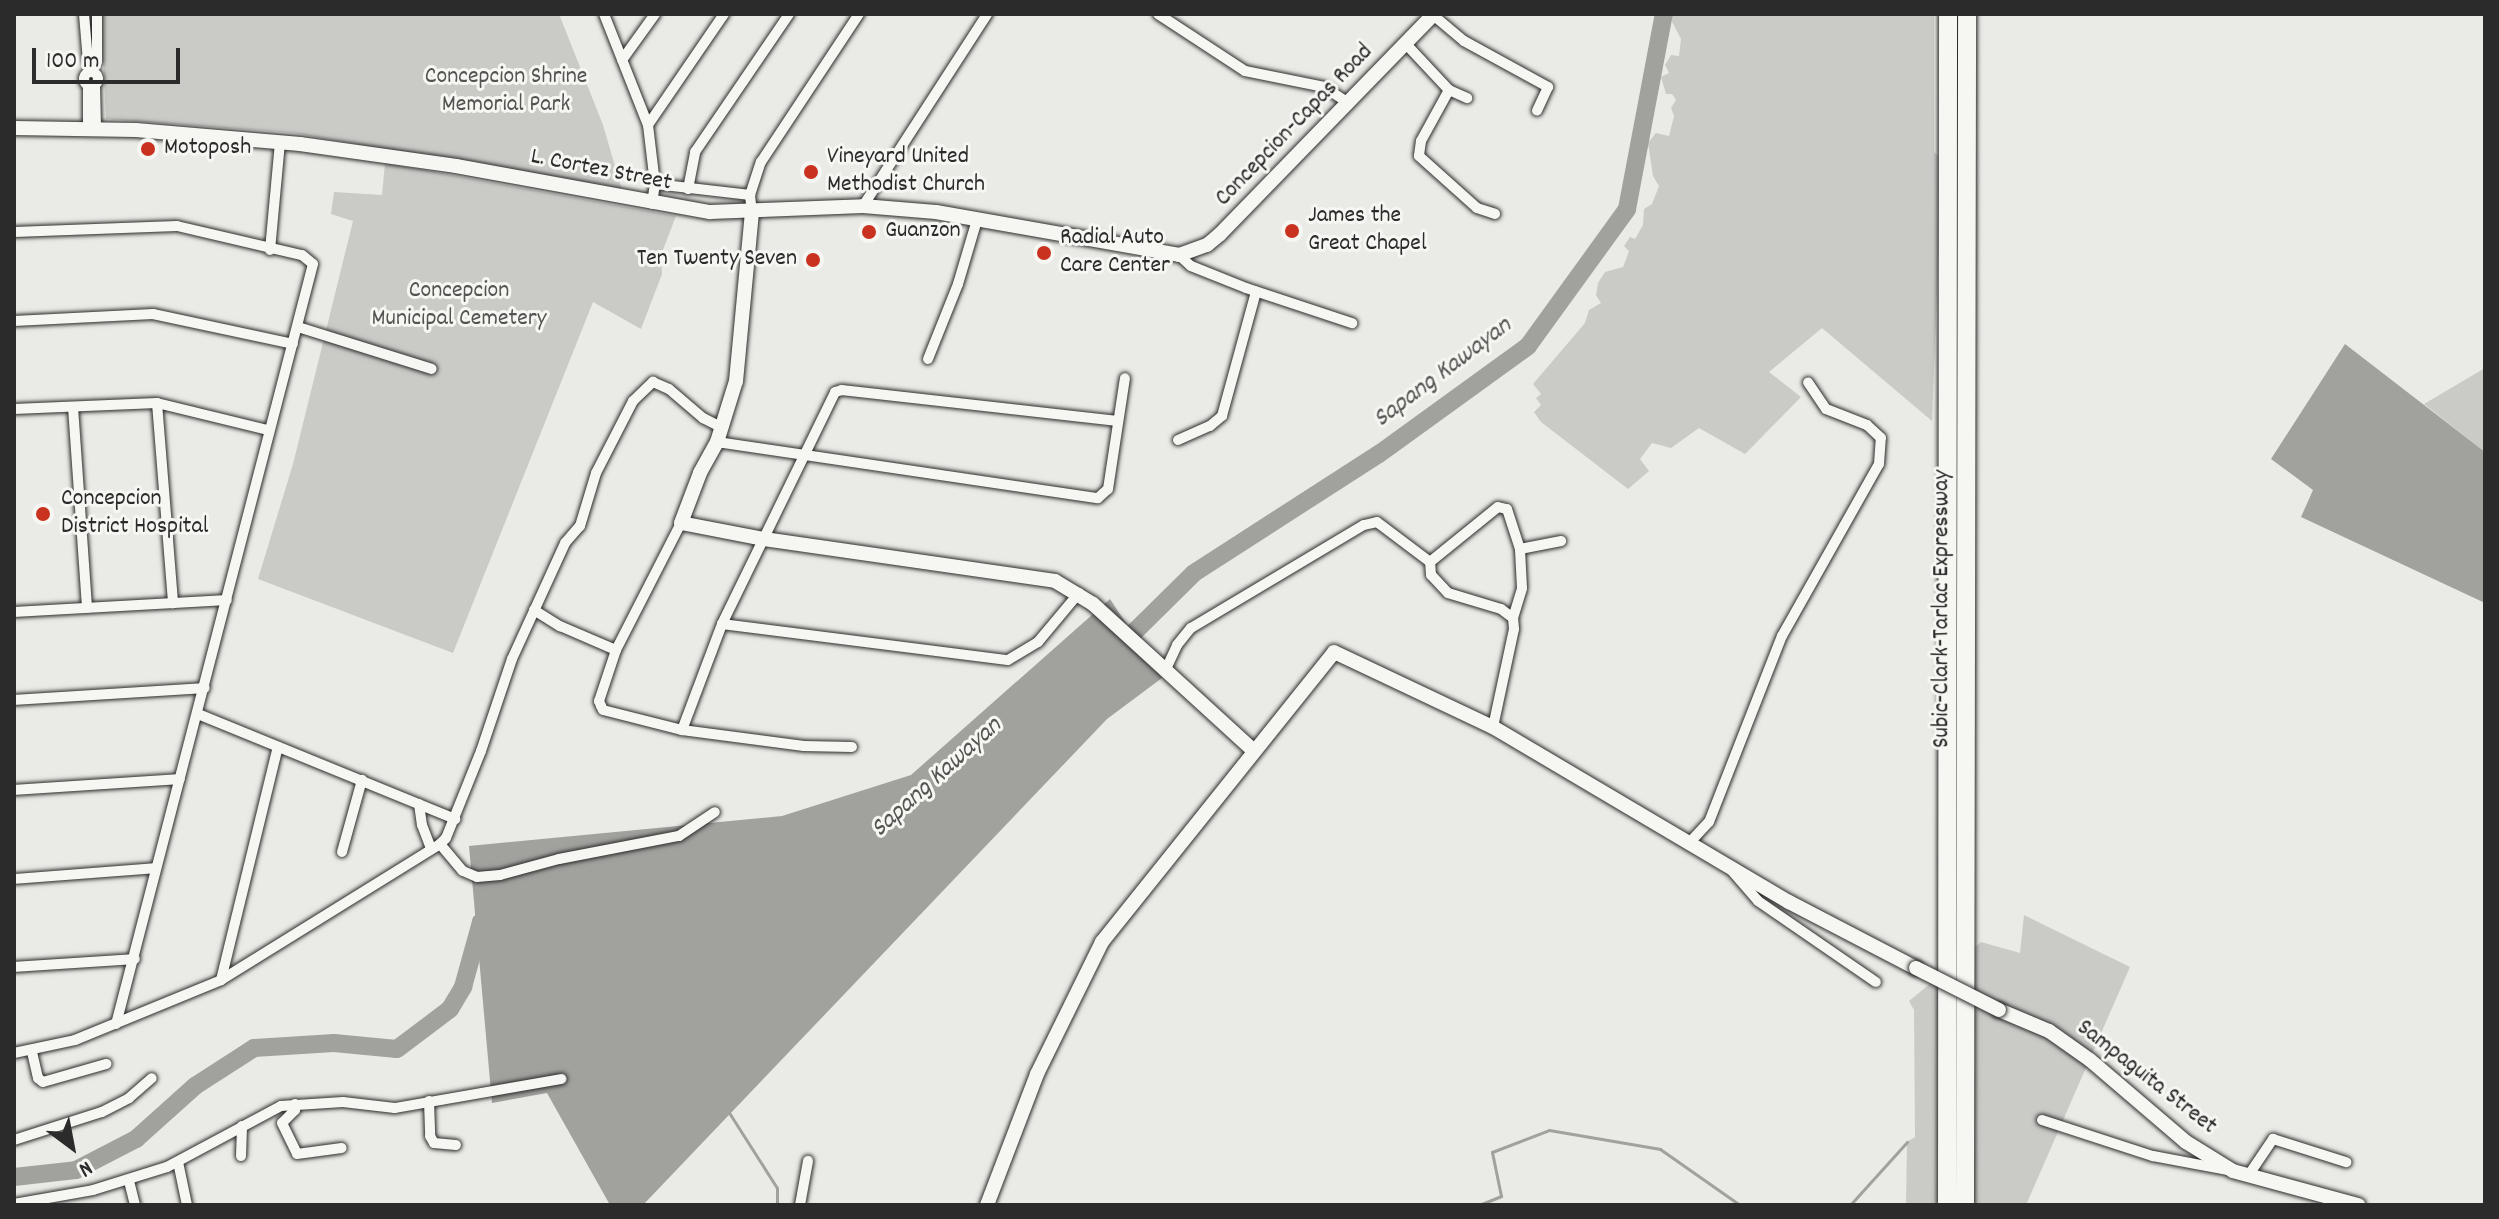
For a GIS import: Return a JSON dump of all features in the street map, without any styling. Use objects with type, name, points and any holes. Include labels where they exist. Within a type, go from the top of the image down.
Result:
[{"type":"highway","name":"Subic-Clark-Tarlac Expressway","points":[[1947,1205],[1948,14]]},
{"type":"highway","name":"Subic-Clark-Tarlac Expressway","points":[[1965,1205],[1967,14]]},
{"type":"street","points":[[84,14],[92,72]]},
{"type":"street","points":[[92,128],[92,72],[97,14]]},
{"type":"street","points":[[604,14],[648,125],[655,184],[652,204]]},
{"type":"street","points":[[622,60],[655,14]]},
{"type":"street","points":[[648,125],[724,14]]},
{"type":"street","points":[[852,747],[804,746],[682,730],[603,710],[599,701],[616,650],[681,523],[700,473],[717,442],[736,381],[752,212],[750,195],[761,162],[859,14]]},
{"type":"street","points":[[863,206],[987,14]]},
{"type":"street","points":[[1158,14],[1245,71],[1324,87],[1349,103]]},
{"type":"street","points":[[1434,14],[1464,41],[1548,87],[1537,111]]},
{"type":"street","name":"Concepcion-Capas Road","points":[[1179,255],[1207,245],[1220,234],[1434,14]]},
{"type":"street","points":[[688,189],[695,152],[784,16]]},
{"type":"street","points":[[1405,43],[1449,90],[1467,98]]},
{"type":"street","points":[[1449,90],[1421,141],[1419,156],[1477,208],[1495,214]]},
{"type":"street","name":"L. Cortez Street","points":[[14,128],[92,128],[280,142],[456,166],[652,204],[710,212],[863,206],[936,212],[1179,255]]},
{"type":"street","points":[[270,250],[280,142]]},
{"type":"street","points":[[655,184],[750,195]]},
{"type":"street","points":[[928,359],[933,339],[958,284],[977,220]]},
{"type":"street","points":[[14,232],[164,225],[302,255],[313,264],[116,1024]]},
{"type":"street","points":[[1179,255],[1191,266],[1256,292],[1352,323]]},
{"type":"street","points":[[1178,440],[1210,426],[1222,416],[1256,292]]},
{"type":"street","points":[[14,321],[153,314],[293,344]]},
{"type":"street","points":[[298,327],[432,369]]},
{"type":"street","points":[[717,442],[1098,498],[1108,489],[1125,378]]},
{"type":"street","points":[[14,1053],[32,1052],[116,1024],[221,980],[436,846],[455,819],[512,659],[565,543],[580,526],[596,473],[643,389],[653,382],[669,389],[703,418],[721,427]]},
{"type":"street","points":[[1691,841],[1709,822],[1782,636],[1879,464],[1881,438],[1867,425],[1826,409],[1808,382]]},
{"type":"street","points":[[682,730],[722,624],[807,456],[831,396],[842,390],[1117,421]]},
{"type":"street","points":[[14,409],[157,403],[268,430]]},
{"type":"street","points":[[157,403],[173,603]]},
{"type":"street","points":[[73,407],[87,608]]},
{"type":"street","points":[[1430,562],[1498,507],[1507,509],[1520,549],[1522,588],[1513,618],[1514,629],[1493,727]]},
{"type":"street","points":[[1162,666],[1191,628],[1364,525],[1377,522],[1430,562],[1437,585],[1448,593],[1501,609],[1513,618]]},
{"type":"street","points":[[681,523],[764,539],[1055,581],[1093,604],[1254,751],[1102,942],[1037,1074],[987,1205]]},
{"type":"street","points":[[1520,549],[1561,541]]},
{"type":"street","points":[[722,624],[1008,660],[1038,642],[1079,593]]},
{"type":"street","points":[[14,612],[227,600]]},
{"type":"street","points":[[534,610],[560,626],[616,650]]},
{"type":"street","name":"Sampaguita Street","points":[[1254,751],[1334,652],[1493,727],[1691,841],[1729,868],[1916,968],[1999,1010],[2049,1031],[2090,1060],[2186,1142],[2233,1171],[2358,1205]]},
{"type":"street","points":[[14,700],[205,688]]},
{"type":"street","points":[[198,714],[455,819]]},
{"type":"street","points":[[221,980],[278,747]]},
{"type":"street","points":[[14,790],[180,779]]},
{"type":"street","points":[[342,852],[362,780]]},
{"type":"street","points":[[419,804],[436,846],[463,871],[477,877],[500,875],[559,859],[679,836],[715,812]]},
{"type":"street","points":[[14,879],[156,868]]},
{"type":"street","points":[[1729,868],[1758,901],[1876,982]]},
{"type":"street","points":[[14,967],[135,959]]},
{"type":"street","points":[[32,1052],[38,1078],[43,1082],[106,1064]]},
{"type":"street","points":[[14,1140],[102,1112],[129,1098],[152,1078]]},
{"type":"street","points":[[14,1204],[129,1181],[178,1162],[271,1110],[295,1104],[343,1102],[380,1109],[561,1079]]},
{"type":"street","points":[[429,1101],[430,1136],[434,1143],[456,1145]]},
{"type":"street","points":[[295,1104],[295,1110],[282,1123],[297,1154],[342,1148]]},
{"type":"street","points":[[2042,1120],[2153,1156],[2233,1171]]},
{"type":"street","points":[[241,1156],[242,1126]]},
{"type":"street","points":[[2248,1176],[2273,1139],[2346,1162]]},
{"type":"street","points":[[800,1205],[808,1161]]},
{"type":"street","points":[[178,1162],[187,1205]]},
{"type":"street","points":[[129,1181],[135,1205]]},
{"type":"street","points":[[48,1205],[61,1197]]},
{"type":"green space","name":"Concepcion Shrine Memorial Park","points":[[101,14],[559,14],[603,125],[622,190],[293,133],[106,119]]},
{"type":"green space","points":[[1668,14],[1934,14],[1934,152],[1942,160],[1932,421],[1822,328],[1769,372],[1801,397],[1745,454],[1699,428],[1671,448],[1652,443],[1640,459],[1649,471],[1628,489],[1541,422],[1534,412],[1541,405],[1536,398],[1541,394],[1533,384],[1585,323],[1589,310],[1601,303],[1596,295],[1598,283],[1605,272],[1623,267],[1629,251],[1624,246],[1630,237],[1635,239],[1643,225],[1644,209],[1652,204],[1659,186],[1653,176],[1648,143],[1656,133],[1669,136],[1674,116],[1671,108],[1676,100],[1672,94],[1666,94],[1661,77],[1669,73],[1665,65],[1671,55],[1679,56],[1681,39]]},
{"type":"green space","name":"Concepcion Municipal Cemetery","points":[[385,163],[676,216],[661,255],[662,274],[641,329],[593,302],[453,653],[258,579],[293,464],[353,221],[331,214],[334,192],[382,195]]},
{"type":"green space","points":[[2485,368],[2485,452],[2424,404]]},
{"type":"green space","points":[[2024,915],[2130,967],[2026,1205],[1906,1205],[1907,1142],[1915,1137],[1914,1010],[1909,1001],[1981,942],[2020,953]]},
{"type":"water","points":[[2345,344],[2485,452],[2485,603],[2301,517],[2313,490],[2271,459]]},
{"type":"water","points":[[1110,599],[1162,678],[1107,719],[643,1205],[610,1205],[547,1093],[492,1103],[469,846],[782,816],[911,775]]},
{"type":"waterway","name":"Sapang Kawayan","points":[[1119,647],[1194,573],[1379,454],[1528,346],[1627,209],[1664,14]]},
{"type":"waterway","name":"Sapang Kawayan","points":[[14,1177],[76,1170],[136,1139],[195,1086],[254,1048],[334,1043],[397,1049],[450,1009],[463,987],[481,922],[486,919]]},
{"type":"waterway","points":[[728,1111],[777,1188],[777,1205]]},
{"type":"waterway","points":[[1479,1205],[1501,1196],[1492,1152],[1549,1130],[1660,1149],[1740,1205]]},
{"type":"waterway","points":[[1850,1205],[1907,1142]]},
{"type":"place","name":"Motoposh","points":[[148,149]]},
{"type":"place","name":"Vineyard United Methodist Church","points":[[811,172]]},
{"type":"place","name":"James the Great Chapel","points":[[1292,231]]},
{"type":"place","name":"Guanzon","points":[[869,232]]},
{"type":"place","name":"Radial Auto Care Center","points":[[1044,253]]},
{"type":"place","name":"Ten Twenty Seven","points":[[813,260]]},
{"type":"place","name":"Concepcion District Hospital","points":[[43,514]]}]
